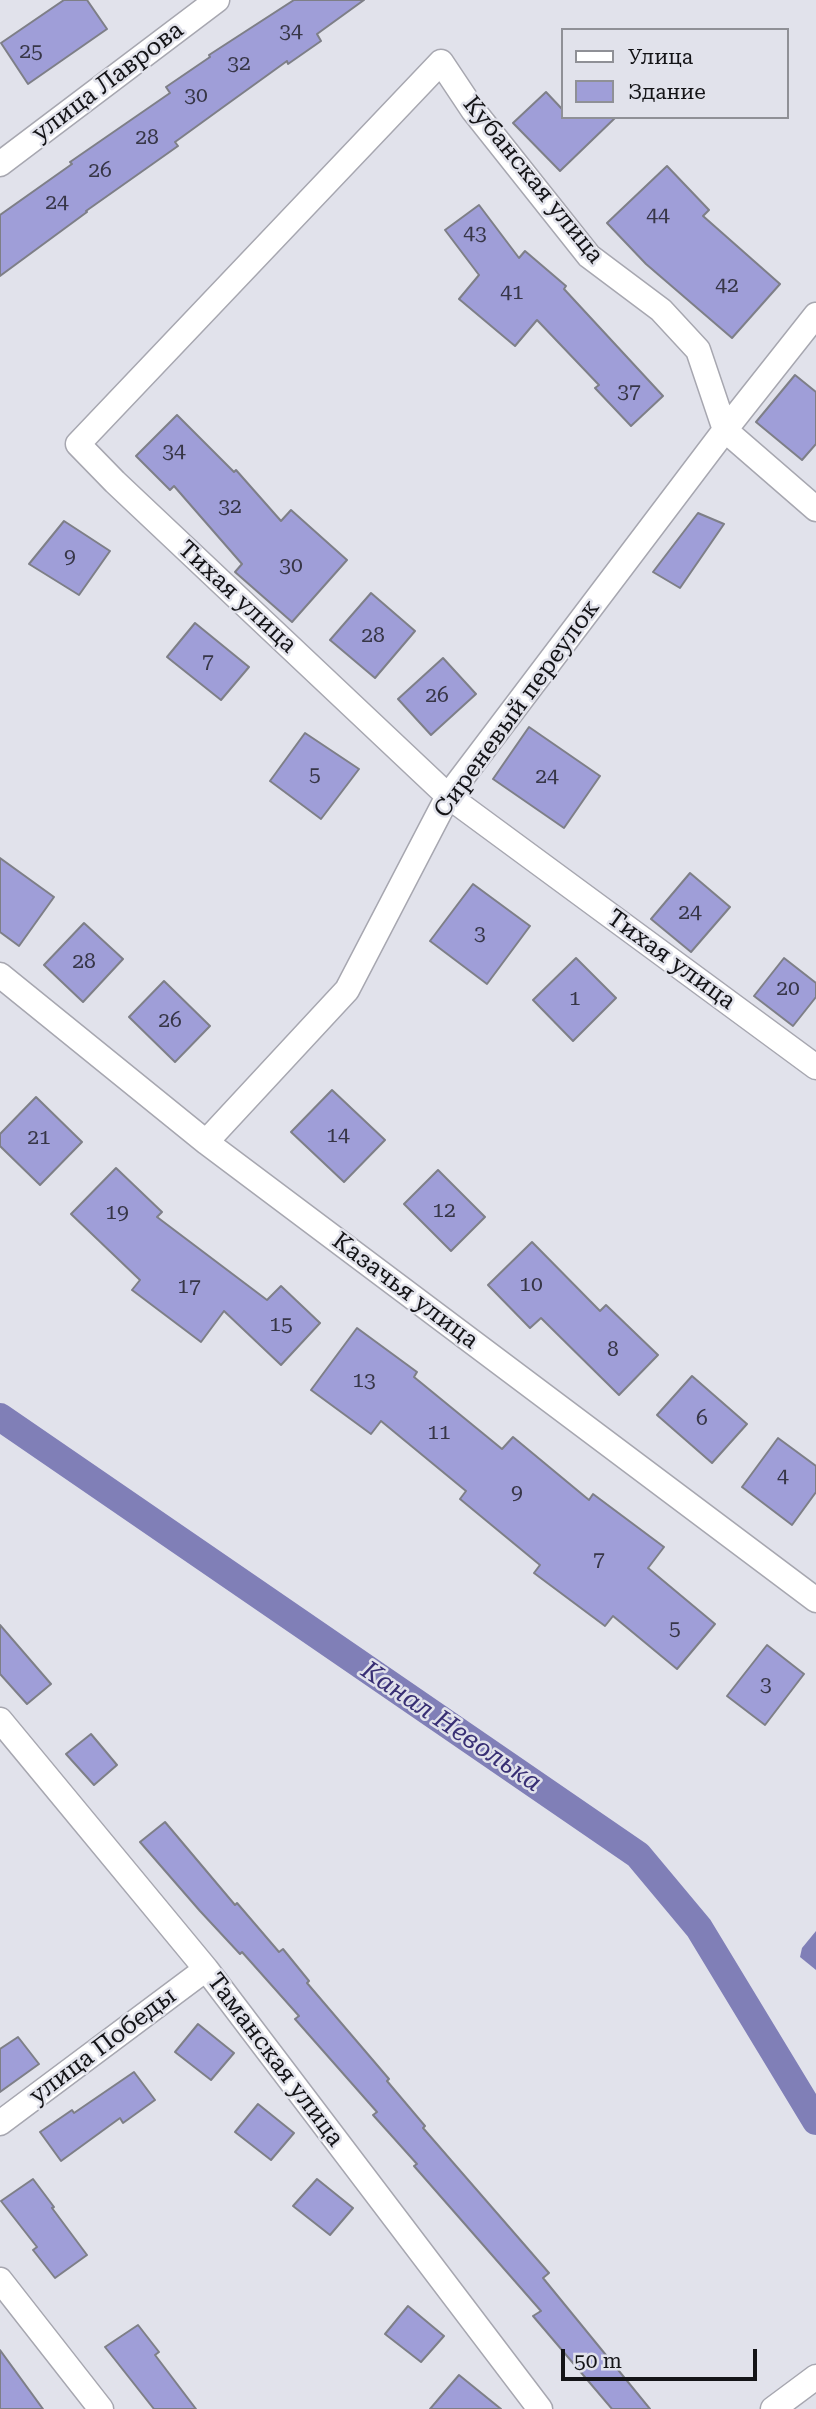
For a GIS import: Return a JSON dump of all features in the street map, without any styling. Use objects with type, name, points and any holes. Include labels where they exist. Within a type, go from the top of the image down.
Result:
[{"type":"street","name":"улица Лаврова","points":[[0,164],[217,0]]},
{"type":"street","name":"Кубанская улица","points":[[440,62],[473,110],[589,256],[661,310],[698,350],[724,430]]},
{"type":"street","name":"Тихая улица","points":[[440,62],[78,444],[448,796],[816,1067]]},
{"type":"street","name":"Сиреневый переулок","points":[[206,1142],[347,990],[448,796],[724,430],[816,314]]},
{"type":"street","points":[[724,430],[816,509]]},
{"type":"street","name":"Казачья улица","points":[[0,975],[206,1142],[816,1600]]},
{"type":"street","name":"Таманская улица","points":[[0,1720],[206,1969],[540,2409]]},
{"type":"street","name":"улица Победы","points":[[0,2123],[206,1969]]},
{"type":"street","points":[[0,2280],[101,2409]]},
{"type":"street","points":[[773,2409],[816,2377]]},
{"type":"water","points":[[816,1931],[816,1970],[800,1957],[802,1948]]},
{"type":"building","points":[[64,0],[87,0],[107,29],[28,84],[1,43]]},
{"type":"building","points":[[294,0],[364,0],[317,34],[321,41],[288,64],[287,61],[175,142],[178,146],[0,276],[0,215],[72,164],[70,162],[170,93],[166,87],[210,57],[209,55]]},
{"type":"building","points":[[546,92],[560,107],[560,119],[614,119],[560,171],[513,123]]},
{"type":"building","points":[[667,166],[709,210],[703,216],[780,284],[732,338],[646,264],[607,223]]},
{"type":"building","points":[[479,205],[519,258],[525,251],[566,286],[564,289],[663,396],[631,426],[595,388],[599,385],[537,320],[515,346],[459,299],[479,275],[445,230]]},
{"type":"building","points":[[795,375],[816,392],[816,444],[802,460],[756,422]]},
{"type":"building","points":[[177,415],[234,472],[236,470],[281,521],[291,510],[347,560],[292,622],[235,572],[242,564],[174,486],[170,490],[136,456]]},
{"type":"building","points":[[698,513],[724,524],[680,588],[653,572]]},
{"type":"building","points":[[64,521],[110,551],[79,595],[29,564]]},
{"type":"building","points":[[371,593],[415,631],[375,678],[330,640]]},
{"type":"building","points":[[195,623],[249,667],[221,700],[167,657]]},
{"type":"building","points":[[443,658],[476,694],[431,735],[398,699]]},
{"type":"building","points":[[529,727],[600,776],[564,828],[493,779]]},
{"type":"building","points":[[305,733],[359,769],[321,819],[270,781]]},
{"type":"building","points":[[0,858],[54,897],[19,946],[0,932]]},
{"type":"building","points":[[690,873],[730,907],[691,952],[651,919]]},
{"type":"building","points":[[473,884],[530,926],[487,984],[430,941]]},
{"type":"building","points":[[84,923],[123,959],[83,1002],[44,965]]},
{"type":"building","points":[[576,958],[616,998],[573,1041],[533,1000]]},
{"type":"building","points":[[784,958],[816,983],[816,997],[793,1026],[754,996]]},
{"type":"building","points":[[164,981],[210,1026],[175,1062],[129,1017]]},
{"type":"building","points":[[332,1090],[385,1140],[344,1182],[291,1132]]},
{"type":"building","points":[[36,1097],[82,1142],[40,1185],[0,1146],[0,1134]]},
{"type":"building","points":[[116,1168],[162,1212],[157,1217],[267,1300],[281,1286],[320,1323],[281,1365],[224,1311],[201,1342],[132,1290],[140,1280],[71,1214]]},
{"type":"building","points":[[438,1170],[485,1217],[451,1251],[404,1204]]},
{"type":"building","points":[[532,1242],[600,1311],[606,1305],[658,1355],[619,1395],[541,1318],[530,1328],[488,1285]]},
{"type":"building","points":[[357,1328],[417,1372],[414,1377],[502,1449],[513,1437],[589,1500],[593,1494],[664,1547],[648,1568],[715,1624],[677,1669],[613,1616],[605,1626],[534,1573],[540,1565],[460,1499],[466,1491],[381,1421],[371,1434],[311,1390]]},
{"type":"building","points":[[692,1376],[747,1424],[712,1463],[657,1415]]},
{"type":"building","points":[[778,1438],[816,1466],[816,1492],[792,1525],[742,1487]]},
{"type":"building","points":[[0,1625],[51,1684],[27,1704],[0,1674]]},
{"type":"building","points":[[767,1645],[804,1674],[765,1725],[727,1696]]},
{"type":"building","points":[[91,1734],[117,1765],[94,1785],[66,1754]]},
{"type":"building","points":[[165,1822],[235,1905],[237,1903],[279,1952],[283,1949],[309,1981],[307,1983],[389,2079],[387,2081],[425,2126],[423,2128],[549,2273],[543,2278],[650,2409],[612,2409],[533,2316],[541,2311],[414,2166],[417,2164],[373,2115],[377,2112],[295,2019],[299,2016],[242,1952],[240,1954],[200,1911],[140,1842]]},
{"type":"building","points":[[198,2024],[234,2053],[211,2080],[175,2052]]},
{"type":"building","points":[[18,2037],[39,2064],[0,2092],[0,2049]]},
{"type":"building","points":[[134,2072],[155,2100],[123,2123],[120,2118],[61,2161],[40,2132],[72,2110],[74,2113]]},
{"type":"building","points":[[258,2104],[294,2133],[271,2160],[235,2132]]},
{"type":"building","points":[[33,2179],[87,2255],[55,2278],[33,2250],[37,2247],[1,2201]]},
{"type":"building","points":[[317,2179],[353,2208],[330,2235],[293,2206]]},
{"type":"building","points":[[408,2306],[444,2336],[421,2362],[385,2334]]},
{"type":"building","points":[[138,2325],[159,2352],[155,2355],[196,2409],[154,2409],[105,2347]]},
{"type":"building","points":[[0,2350],[43,2409],[0,2409]]},
{"type":"building","points":[[459,2375],[501,2409],[430,2409]]},
{"type":"waterway","name":"Канал Неволька","points":[[0,1417],[638,1855],[699,1928],[816,2121]]}]
